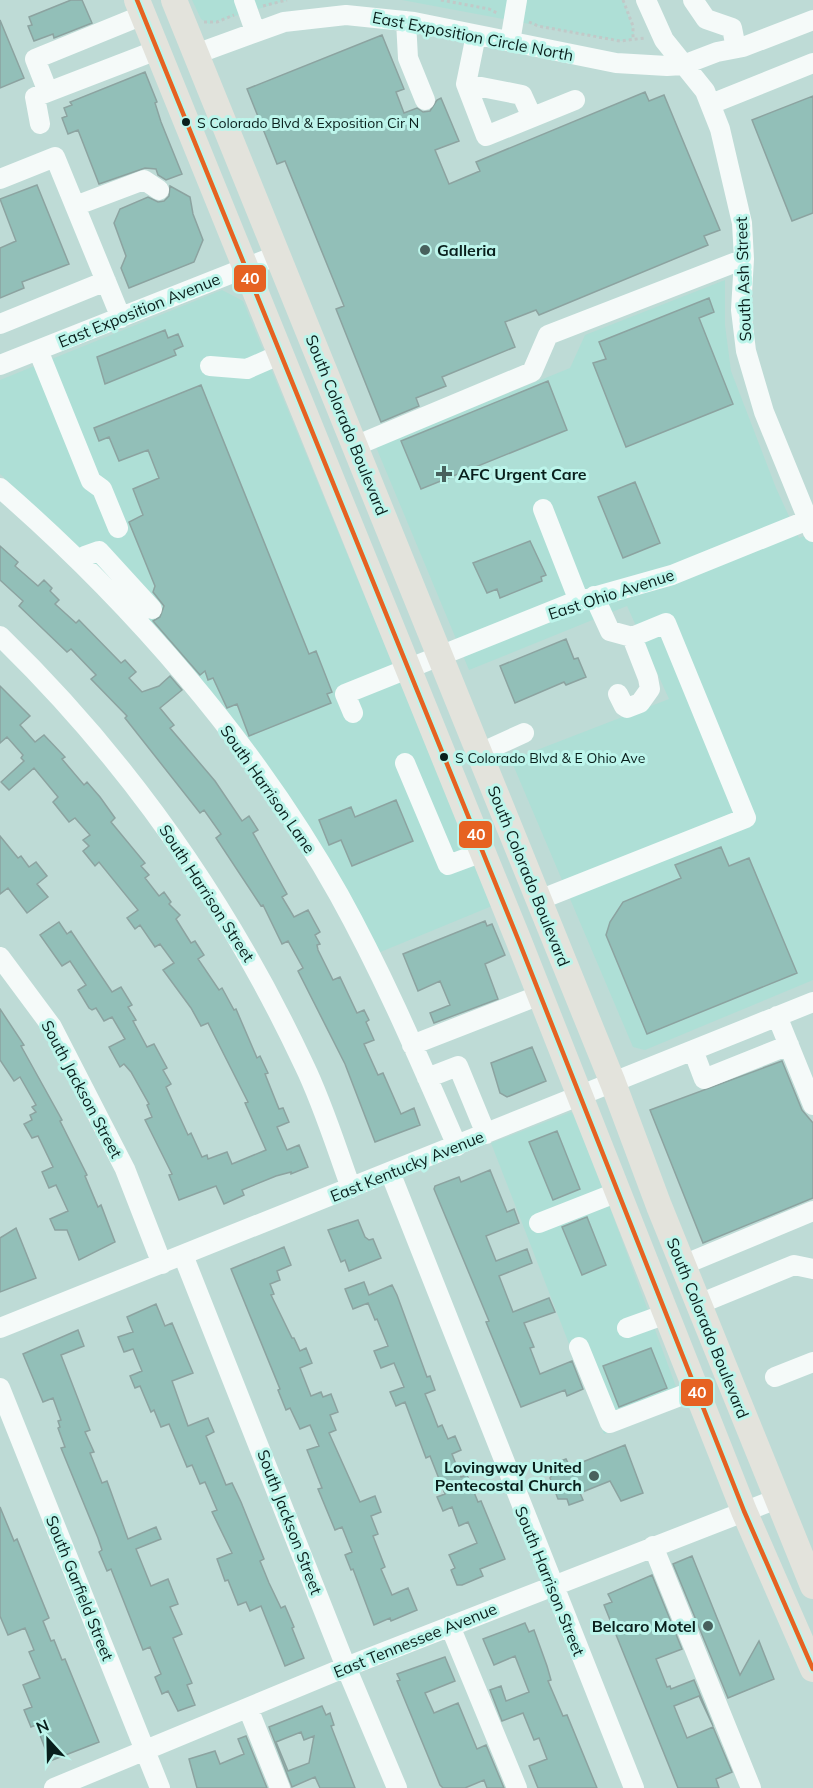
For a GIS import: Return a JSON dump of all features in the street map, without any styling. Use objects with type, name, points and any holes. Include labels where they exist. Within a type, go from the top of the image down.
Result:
[{"type":"main road","name":"South Colorado Boulevard","points":[[174,0],[613,1083],[683,1265],[813,1586]]},
{"type":"main road","name":"South Colorado Boulevard","points":[[140,7],[483,852],[744,1511],[813,1669]]},
{"type":"street","points":[[244,0],[255,31]]},
{"type":"street","name":"South Ash Street","points":[[646,0],[660,33],[683,65],[699,82],[711,104],[736,188],[742,223],[744,259],[741,310],[748,360],[764,412],[811,523]]},
{"type":"street","points":[[693,0],[706,20],[732,28],[736,48]]},
{"type":"street","points":[[48,92],[35,59],[140,7]]},
{"type":"street","points":[[510,42],[516,9]]},
{"type":"street","name":"East Exposition Circle North","points":[[196,54],[255,31],[294,20],[328,16],[364,16],[406,21],[616,63],[650,67],[683,65],[813,20]]},
{"type":"street","points":[[406,21],[408,58],[425,100]]},
{"type":"street","points":[[476,35],[466,84],[486,136],[575,100]]},
{"type":"street","points":[[40,124],[35,97],[157,50]]},
{"type":"street","points":[[711,104],[813,63]]},
{"type":"street","points":[[466,84],[522,95],[532,117]]},
{"type":"street","points":[[0,179],[55,157],[121,318]]},
{"type":"street","points":[[75,206],[144,180],[159,190]]},
{"type":"street","name":"East Exposition Avenue","points":[[0,365],[278,255]]},
{"type":"street","points":[[355,446],[532,372],[548,335],[744,259]]},
{"type":"street","points":[[0,324],[106,281]]},
{"type":"street","points":[[38,350],[91,481],[102,489],[118,528]]},
{"type":"street","points":[[210,366],[247,369],[281,354]]},
{"type":"street","name":"South Harrison Lane","points":[[0,488],[80,562],[141,624],[280,800],[339,895],[387,987],[457,1146]]},
{"type":"street","points":[[539,900],[746,818],[666,623],[632,637],[610,631],[587,598],[543,509]]},
{"type":"street","name":"East Ohio Avenue","points":[[353,713],[345,694],[587,598],[672,575],[811,523]]},
{"type":"street","points":[[80,562],[86,556],[99,551],[152,609]]},
{"type":"street","name":"South Harrison Street","points":[[0,636],[75,712],[169,832],[207,888],[247,951],[305,1066],[351,1188]]},
{"type":"street","points":[[618,694],[627,708],[640,703],[650,690],[648,678],[632,637]]},
{"type":"street","points":[[480,753],[525,733]]},
{"type":"street","points":[[405,763],[448,865],[483,852]]},
{"type":"street","name":"South Jackson Street","points":[[0,957],[52,1027],[125,1169],[162,1264]]},
{"type":"street","points":[[412,1045],[540,994]]},
{"type":"street","name":"East Kentucky Avenue","points":[[0,1328],[813,1002]]},
{"type":"street","points":[[777,1016],[813,1105]]},
{"type":"street","points":[[693,1050],[704,1078],[789,1045]]},
{"type":"street","points":[[427,1078],[458,1066],[486,1134]]},
{"type":"street","name":"South Harrison Street","points":[[390,1173],[634,1788]]},
{"type":"street","points":[[539,1224],[618,1191]]},
{"type":"street","points":[[683,1265],[813,1211]]},
{"type":"street","name":"South Jackson Street","points":[[183,1255],[346,1667],[397,1788]]},
{"type":"street","points":[[699,1304],[794,1265],[813,1269]]},
{"type":"street","points":[[627,1328],[666,1314]]},
{"type":"street","points":[[579,1347],[610,1423],[696,1390]]},
{"type":"street","points":[[776,1377],[813,1362]]},
{"type":"street","name":"South Garfield Street","points":[[0,1388],[160,1788]]},
{"type":"street","name":"East Tennessee Avenue","points":[[54,1788],[346,1667],[777,1499]]},
{"type":"street","points":[[653,1546],[751,1788]]},
{"type":"street","points":[[450,1626],[517,1788]]},
{"type":"street","points":[[248,1708],[280,1788]]},
{"type":"path","points":[[441,0],[489,9],[503,16],[516,9],[538,26],[628,41],[633,38],[634,30],[623,0]]},
{"type":"shaded area","points":[[192,0],[287,0],[209,24],[201,19]]},
{"type":"shaded area","points":[[402,0],[623,0],[634,34],[631,40],[620,41]]},
{"type":"shaded area","points":[[725,280],[725,325],[731,371],[776,488],[799,538],[813,533],[813,980],[645,1050],[633,1047],[511,760],[669,699],[627,606],[469,670],[376,447],[570,368],[585,335]]},
{"type":"shaded area","points":[[222,290],[243,301],[492,906],[378,953],[335,876],[47,518],[0,474],[0,380]]},
{"type":"shaded area","points":[[571,1112],[577,1118],[682,1403],[604,1434],[491,1143]]},
{"type":"building","points":[[71,0],[82,0],[92,23],[54,38],[53,34],[34,41],[28,26],[32,25],[29,17]]},
{"type":"building","points":[[0,20],[24,78],[0,88]]},
{"type":"building","points":[[382,35],[404,89],[396,92],[404,113],[417,108],[423,112],[430,111],[441,98],[459,141],[435,150],[449,184],[480,171],[476,162],[645,92],[649,101],[664,95],[720,230],[704,236],[708,245],[539,315],[536,310],[505,322],[515,347],[442,377],[446,386],[416,398],[419,406],[381,422],[336,309],[344,306],[285,161],[277,164],[247,89]]},
{"type":"building","points":[[145,72],[157,102],[155,103],[161,122],[182,174],[166,180],[158,175],[156,169],[145,168],[99,184],[78,130],[68,134],[62,118],[67,116],[64,108],[72,105],[70,102]]},
{"type":"building","points":[[813,96],[813,213],[792,221],[752,120]]},
{"type":"building","points":[[37,185],[69,264],[22,282],[24,288],[0,298],[0,248],[16,241],[0,199]]},
{"type":"building","points":[[170,186],[190,197],[193,214],[203,240],[194,262],[129,288],[121,268],[126,256],[114,223],[120,209],[148,197],[158,202],[164,201],[169,196]]},
{"type":"building","points":[[709,298],[714,312],[699,318],[733,404],[626,447],[593,363],[606,359],[599,342]]},
{"type":"building","points":[[165,330],[168,338],[178,334],[183,346],[174,350],[176,355],[105,384],[97,357]]},
{"type":"building","points":[[548,381],[567,430],[421,489],[401,441]]},
{"type":"building","points":[[201,385],[309,654],[316,651],[332,692],[327,694],[331,703],[249,736],[237,704],[227,708],[213,678],[208,680],[205,671],[200,675],[153,621],[160,617],[164,606],[153,592],[155,586],[129,522],[143,515],[133,489],[159,478],[148,450],[119,461],[109,437],[99,441],[94,428]]},
{"type":"building","points":[[635,482],[660,543],[623,558],[598,497]]},
{"type":"building","points":[[530,541],[546,575],[541,577],[542,581],[500,598],[497,589],[487,593],[473,563]]},
{"type":"building","points":[[0,546],[18,562],[15,566],[38,586],[44,580],[52,588],[50,591],[59,600],[55,604],[76,623],[79,620],[121,663],[125,660],[136,672],[129,678],[142,692],[159,686],[170,676],[182,690],[160,708],[174,725],[170,728],[215,781],[242,821],[249,816],[258,830],[253,833],[287,894],[282,897],[294,917],[308,910],[320,932],[315,935],[320,944],[317,945],[318,950],[333,980],[340,977],[357,1013],[364,1010],[369,1020],[366,1022],[374,1040],[364,1044],[378,1075],[383,1073],[401,1114],[414,1108],[420,1125],[375,1142],[345,1064],[298,971],[303,968],[288,941],[282,944],[263,905],[261,906],[216,838],[221,834],[204,810],[200,813],[125,718],[127,716],[91,679],[96,675],[71,649],[67,652],[19,606],[23,601],[0,580]]},
{"type":"building","points":[[566,639],[574,659],[578,658],[586,677],[566,685],[564,682],[515,703],[500,666]]},
{"type":"building","points":[[0,686],[30,716],[20,725],[35,742],[44,735],[65,757],[62,759],[84,785],[87,782],[100,797],[115,818],[111,822],[145,863],[141,866],[149,875],[145,878],[159,896],[164,892],[171,902],[169,904],[180,915],[176,919],[191,943],[195,941],[204,955],[198,959],[219,990],[222,988],[234,1010],[236,1009],[257,1058],[260,1056],[268,1073],[265,1074],[279,1109],[283,1108],[289,1122],[277,1127],[287,1150],[299,1145],[308,1167],[291,1174],[291,1172],[276,1176],[242,1190],[244,1195],[224,1204],[216,1186],[179,1200],[169,1175],[172,1174],[145,1120],[152,1117],[147,1105],[149,1104],[131,1072],[124,1064],[120,1067],[109,1047],[125,1039],[112,1017],[104,1021],[96,1008],[92,1010],[89,1008],[78,990],[86,985],[70,961],[62,966],[40,935],[59,922],[67,934],[71,931],[112,992],[121,987],[132,1005],[128,1007],[136,1020],[133,1021],[147,1047],[154,1044],[167,1068],[163,1070],[171,1084],[166,1087],[188,1135],[191,1133],[202,1157],[207,1155],[208,1159],[227,1152],[232,1164],[266,1150],[245,1103],[248,1102],[208,1023],[201,1026],[191,1008],[163,970],[174,963],[160,944],[155,947],[140,925],[135,929],[127,918],[138,910],[99,862],[95,866],[83,851],[89,846],[83,840],[90,835],[75,818],[69,822],[53,802],[58,797],[34,768],[9,790],[1,782],[24,761],[21,758],[23,755],[7,737],[0,743]]},
{"type":"building","points":[[396,800],[413,841],[352,866],[341,840],[329,845],[319,820],[351,807],[355,817]]},
{"type":"building","points":[[0,836],[18,858],[21,856],[29,867],[36,862],[47,876],[37,884],[48,897],[27,913],[8,888],[0,894]]},
{"type":"building","points":[[721,847],[729,866],[749,858],[797,973],[647,1034],[606,935],[610,922],[623,902],[681,878],[675,865]]},
{"type":"building","points":[[485,921],[487,926],[492,924],[505,955],[485,964],[498,999],[434,1023],[430,1013],[450,1005],[440,981],[418,991],[403,954]]},
{"type":"building","points":[[0,1009],[24,1045],[21,1046],[62,1120],[60,1121],[87,1175],[85,1176],[98,1207],[101,1205],[115,1242],[79,1260],[67,1230],[55,1230],[50,1219],[68,1211],[56,1185],[49,1188],[42,1172],[53,1167],[38,1136],[32,1138],[24,1124],[32,1120],[30,1115],[36,1112],[32,1107],[36,1105],[20,1077],[14,1081],[0,1060]]},
{"type":"building","points":[[532,1047],[546,1081],[507,1097],[500,1093],[491,1063]]},
{"type":"building","points":[[782,1061],[802,1110],[813,1123],[813,1198],[703,1243],[650,1110]]},
{"type":"building","points":[[557,1131],[580,1189],[553,1200],[529,1142]]},
{"type":"building","points":[[490,1170],[507,1212],[514,1209],[519,1223],[486,1236],[496,1261],[527,1249],[532,1263],[499,1276],[513,1312],[549,1298],[555,1312],[524,1323],[534,1347],[530,1348],[540,1374],[572,1361],[583,1389],[567,1396],[565,1390],[521,1407],[486,1322],[489,1321],[434,1189],[435,1186],[459,1177],[461,1182]]},
{"type":"building","points":[[587,1217],[606,1265],[582,1275],[562,1227]]},
{"type":"building","points":[[358,1220],[365,1237],[369,1240],[373,1239],[381,1258],[349,1271],[345,1260],[341,1262],[328,1230]]},
{"type":"building","points":[[16,1228],[36,1278],[0,1292],[0,1238]]},
{"type":"building","points":[[284,1247],[291,1265],[277,1271],[280,1280],[270,1284],[274,1294],[271,1295],[292,1338],[300,1351],[306,1348],[312,1363],[300,1368],[311,1396],[321,1392],[323,1397],[331,1394],[338,1412],[330,1415],[336,1430],[329,1433],[360,1502],[375,1496],[381,1512],[371,1516],[378,1534],[373,1536],[385,1567],[381,1569],[392,1595],[408,1588],[417,1610],[391,1621],[390,1618],[374,1625],[353,1569],[351,1570],[345,1555],[352,1552],[342,1527],[335,1530],[318,1489],[322,1488],[307,1450],[319,1446],[310,1425],[300,1429],[290,1408],[286,1410],[278,1390],[280,1389],[231,1269]]},
{"type":"building","points":[[364,1282],[369,1295],[392,1285],[427,1377],[430,1376],[435,1390],[425,1394],[438,1427],[442,1425],[448,1439],[455,1436],[461,1450],[452,1454],[461,1477],[467,1475],[478,1502],[481,1501],[505,1559],[480,1569],[483,1576],[462,1585],[457,1585],[451,1570],[455,1568],[449,1555],[477,1543],[468,1522],[459,1526],[452,1507],[443,1511],[437,1497],[445,1494],[430,1456],[426,1458],[405,1402],[396,1406],[390,1392],[404,1387],[394,1363],[381,1368],[374,1351],[388,1346],[377,1319],[375,1320],[368,1303],[353,1309],[345,1289]]},
{"type":"building","points":[[156,1304],[165,1326],[172,1323],[193,1373],[172,1381],[188,1426],[208,1418],[214,1432],[206,1436],[226,1485],[232,1483],[264,1559],[260,1561],[269,1583],[281,1608],[285,1606],[294,1627],[292,1628],[304,1658],[285,1666],[261,1606],[250,1611],[246,1602],[238,1605],[228,1580],[225,1581],[217,1559],[232,1553],[212,1512],[217,1510],[205,1482],[200,1484],[192,1465],[187,1467],[169,1424],[161,1427],[154,1410],[151,1412],[140,1386],[135,1388],[130,1376],[142,1371],[133,1349],[124,1352],[118,1337],[133,1332],[127,1317]]},
{"type":"building","points":[[78,1330],[84,1346],[61,1355],[90,1430],[85,1432],[94,1452],[90,1453],[102,1483],[107,1481],[128,1539],[156,1527],[161,1539],[136,1549],[151,1586],[168,1579],[178,1604],[170,1607],[182,1634],[173,1638],[192,1683],[187,1685],[195,1705],[178,1711],[168,1691],[162,1694],[155,1677],[161,1674],[150,1647],[143,1650],[111,1569],[107,1571],[99,1552],[102,1550],[98,1538],[61,1448],[65,1447],[58,1428],[60,1427],[58,1421],[61,1420],[53,1398],[43,1402],[23,1354]]},
{"type":"building","points":[[651,1348],[667,1388],[619,1407],[603,1366]]},
{"type":"building","name":"Lovingway United Pentecostal Church","points":[[625,1445],[643,1493],[621,1501],[610,1481],[580,1493],[583,1500],[569,1505],[567,1499],[558,1499],[550,1478],[554,1473],[550,1465],[566,1459],[570,1467]]},
{"type":"building","points":[[0,1507],[14,1541],[17,1539],[49,1618],[43,1621],[51,1641],[54,1640],[62,1660],[65,1659],[99,1742],[50,1761],[36,1725],[31,1727],[24,1710],[32,1707],[23,1685],[40,1678],[29,1652],[34,1650],[25,1628],[8,1635],[0,1616]]},
{"type":"building","points":[[692,1556],[740,1675],[759,1641],[774,1679],[728,1698],[673,1564]]},
{"type":"building","points":[[652,1575],[682,1649],[656,1659],[667,1687],[670,1686],[671,1689],[694,1680],[713,1726],[699,1696],[674,1706],[687,1738],[713,1727],[732,1772],[716,1779],[719,1788],[678,1788],[604,1605],[612,1602],[608,1594]]},
{"type":"building","points":[[525,1623],[529,1632],[534,1630],[551,1680],[548,1681],[563,1716],[567,1715],[597,1788],[538,1788],[529,1766],[547,1759],[539,1738],[534,1740],[523,1713],[502,1721],[490,1690],[501,1686],[506,1701],[529,1692],[515,1656],[494,1665],[483,1639]]},
{"type":"building","points":[[445,1657],[455,1681],[425,1693],[434,1713],[458,1703],[477,1749],[486,1745],[504,1788],[487,1788],[484,1780],[465,1788],[443,1788],[440,1785],[397,1681],[400,1680],[397,1674]]},
{"type":"building","points":[[322,1706],[326,1715],[330,1713],[334,1725],[331,1726],[355,1788],[320,1788],[315,1777],[292,1787],[269,1727]],"holes":[[[301,1732],[304,1740],[314,1736],[309,1763],[288,1771],[276,1742]]]},
{"type":"building","points":[[246,1736],[267,1788],[197,1788],[189,1759],[215,1751],[220,1764],[244,1754],[238,1739]]},
{"type":"transit line","name":"40","points":[[137,0],[518,939],[744,1511],[813,1669]]},
{"type":"place","name":"S Colorado Blvd & Exposition Cir N","points":[[186,122]]},
{"type":"place","name":"Galleria","points":[[425,250]]},
{"type":"place","name":"AFC Urgent Care","points":[[444,474]]},
{"type":"place","name":"S Colorado Blvd & E Ohio Ave","points":[[444,757]]},
{"type":"place","name":"Lovingway United Pentecostal Church","points":[[594,1476]]},
{"type":"place","name":"Belcaro Motel","points":[[708,1626]]}]
